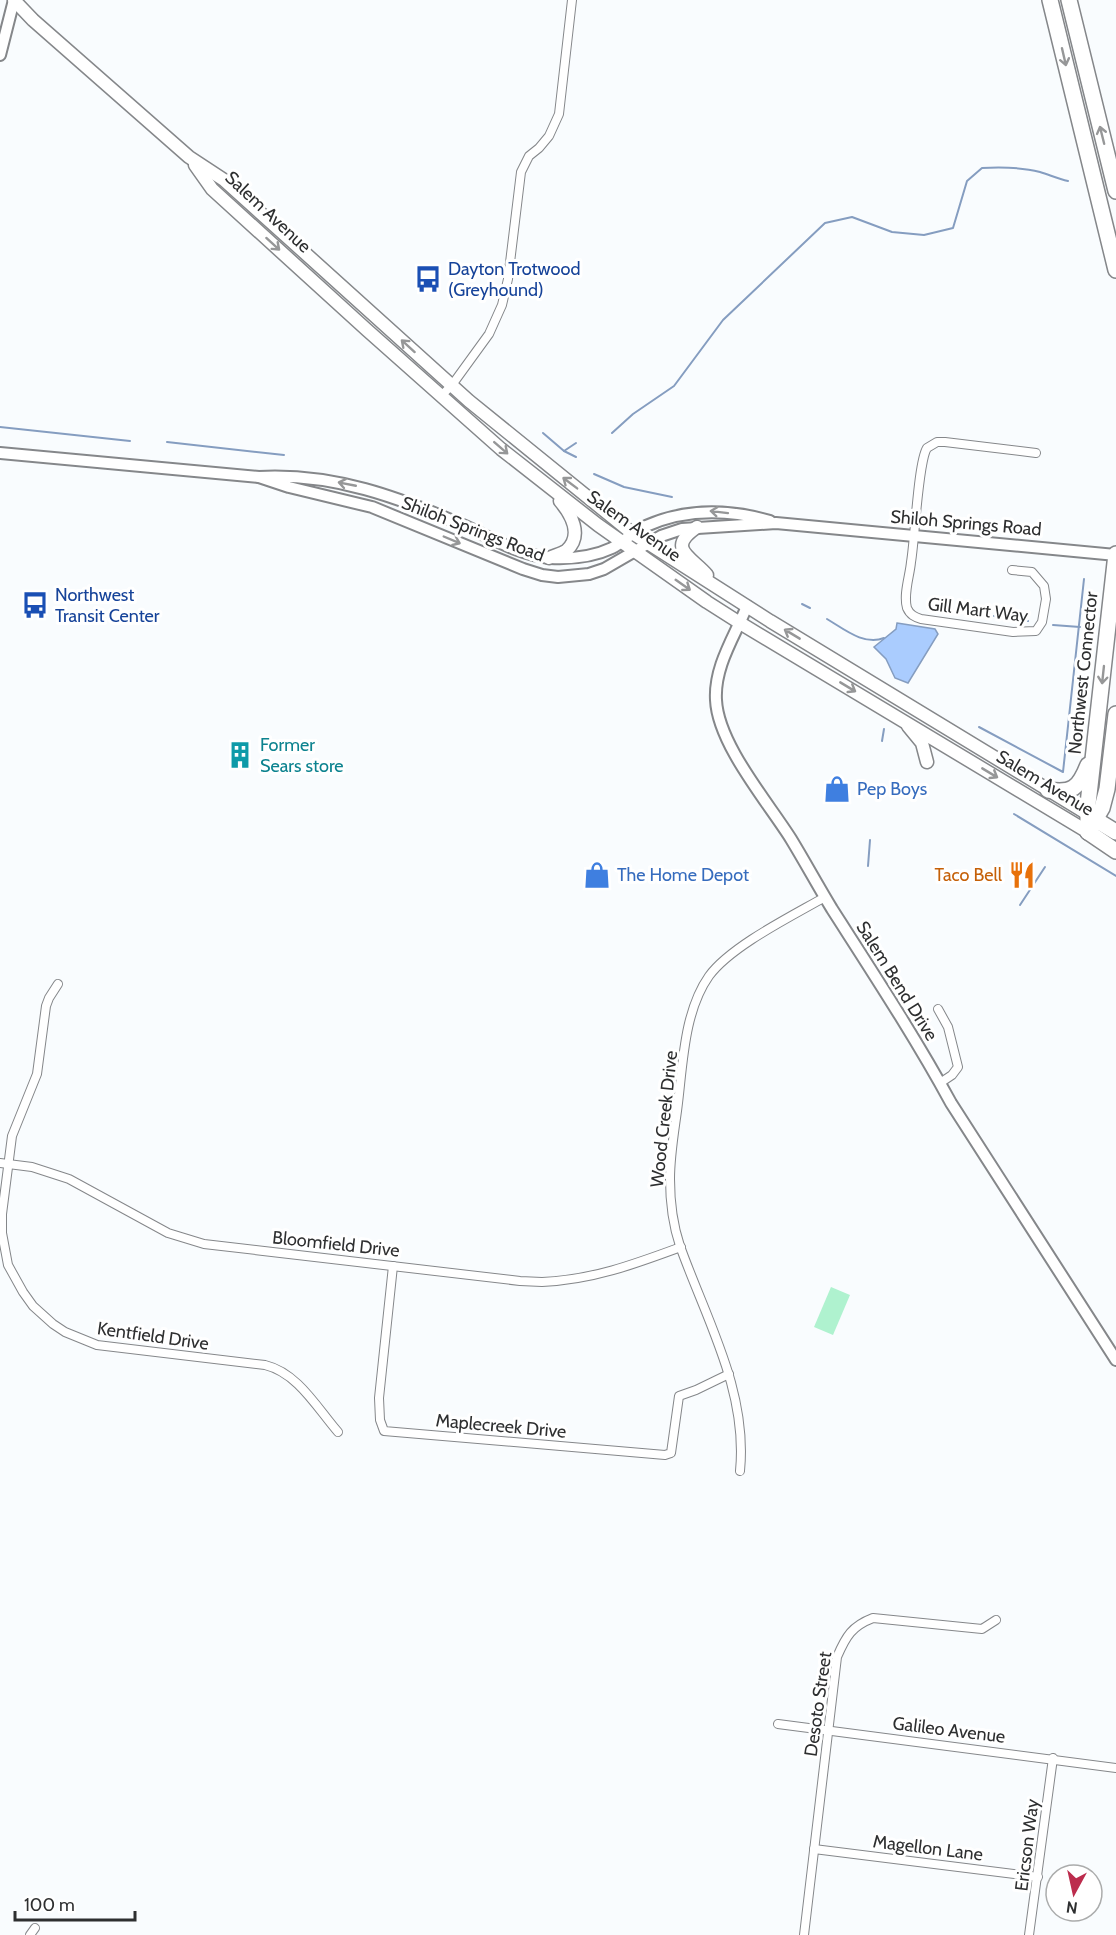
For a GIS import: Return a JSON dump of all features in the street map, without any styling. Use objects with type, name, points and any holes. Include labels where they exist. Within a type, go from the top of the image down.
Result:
[{"type":"highway","points":[[1050,0],[1116,270]]},
{"type":"highway","points":[[1069,0],[1116,192]]},
{"type":"highway","name":"Northwest Connector","points":[[1090,822],[1095,745],[1116,554]]},
{"type":"highway","name":"Northwest Connector","points":[[1113,741],[1116,714]]},
{"type":"highway","points":[[1113,741],[1116,774]]},
{"type":"highway","points":[[1090,822],[1102,808],[1107,789],[1113,741]]},
{"type":"highway","points":[[1048,790],[1059,792],[1074,788],[1084,774],[1095,745]]},
{"type":"highway","name":"Salem Avenue","points":[[1090,822],[1116,832]]},
{"type":"highway","name":"Salem Avenue","points":[[1090,822],[1116,851]]},
{"type":"main road","name":"Salem Avenue","points":[[14,0],[33,20],[189,157],[224,180],[512,438],[632,533],[717,588],[1048,790],[1090,822]]},
{"type":"main road","name":"Salem Avenue","points":[[189,157],[217,193],[441,396],[547,487],[620,542],[740,622],[904,720],[1090,822]]},
{"type":"main road","points":[[217,193],[246,206],[282,238],[299,248]]},
{"type":"main road","points":[[441,396],[462,406],[477,420],[512,438]]},
{"type":"main road","points":[[547,487],[566,508],[575,530],[570,547],[565,552],[549,558]]},
{"type":"main road","points":[[697,527],[686,534],[682,549],[717,588]]},
{"type":"main road","points":[[904,720],[922,743],[927,762]]},
{"type":"street","points":[[0,55],[14,0]]},
{"type":"street","points":[[441,396],[452,385],[489,334],[502,305],[508,279],[522,171],[529,156],[549,136],[559,114],[572,0]]},
{"type":"street","points":[[915,535],[922,463],[925,451],[931,444],[945,442],[1036,453]]},
{"type":"street","name":"Shiloh Springs Road","points":[[0,453],[260,477],[287,476],[351,484],[384,494],[455,522],[515,549],[549,558],[580,557],[613,547],[632,533],[669,517],[708,511],[745,514],[776,523]]},
{"type":"street","name":"Shiloh Springs Road","points":[[260,477],[289,487],[372,507],[507,563],[542,575],[558,577],[589,574],[604,569],[661,536],[682,529],[776,523],[1116,554]]},
{"type":"street","name":"Gill Mart Way","points":[[915,535],[907,604],[913,616],[921,619],[1012,632],[1036,631],[1045,612],[1044,585],[1032,572],[1012,570]]},
{"type":"street","name":"Salem Bend Drive","points":[[747,606],[717,677],[718,713],[731,745],[757,789],[792,840],[940,1083],[1116,1360]]},
{"type":"street","name":"Wood Creek Drive","points":[[740,1471],[742,1438],[740,1420],[729,1374],[681,1247],[672,1210],[670,1167],[686,1046],[697,999],[710,975],[726,958],[825,897]]},
{"type":"street","name":"Kentfield Drive","points":[[58,984],[48,998],[46,1006],[37,1074],[15,1125],[4,1163],[2,1233],[8,1265],[23,1292],[33,1306],[53,1324],[87,1342],[111,1348],[271,1367],[288,1375],[296,1382],[338,1432]]},
{"type":"street","points":[[938,1009],[948,1027],[958,1067],[952,1075],[940,1083]]},
{"type":"street","name":"Bloomfield Drive","points":[[4,1163],[32,1167],[69,1179],[146,1222],[183,1239],[235,1248],[520,1281],[564,1281],[611,1272],[681,1247]]},
{"type":"street","name":"Maplecreek Drive","points":[[393,1266],[379,1398],[380,1420],[384,1431],[665,1455],[670,1453],[679,1395],[696,1390],[729,1374]]},
{"type":"street","name":"Desoto Street","points":[[804,1935],[837,1657],[849,1633],[860,1623],[873,1618],[982,1629],[996,1620]]},
{"type":"street","name":"Galileo Avenue","points":[[778,1724],[1116,1768]]},
{"type":"street","name":"Ericson Way","points":[[1029,1935],[1053,1758]]},
{"type":"street","name":"Magellon Lane","points":[[814,1849],[1038,1877]]},
{"type":"green space","points":[[831,1287],[850,1295],[833,1335],[814,1327]]},
{"type":"water","points":[[897,623],[935,629],[938,634],[908,683],[895,678],[886,659],[874,647],[896,629]]},
{"type":"waterway","points":[[612,433],[633,414],[674,386],[723,320],[825,223],[852,217],[892,232],[924,235],[953,228],[967,181],[982,168],[1026,169],[1068,181]]},
{"type":"waterway","points":[[0,427],[130,441]]},
{"type":"waterway","points":[[543,433],[564,451],[576,457]]},
{"type":"waterway","points":[[167,442],[284,455]]},
{"type":"waterway","points":[[564,451],[576,443]]},
{"type":"waterway","points":[[594,474],[624,487],[672,497]]},
{"type":"waterway","points":[[979,727],[1063,772],[1084,579]]},
{"type":"waterway","points":[[802,604],[810,608]]},
{"type":"waterway","points":[[976,615],[984,614]]},
{"type":"waterway","points":[[994,616],[1028,621]]},
{"type":"waterway","points":[[827,619],[847,632],[862,638],[869,640],[884,638]]},
{"type":"waterway","points":[[1053,625],[1080,627]]},
{"type":"waterway","points":[[882,741],[884,729]]},
{"type":"waterway","points":[[1014,814],[1116,876]]},
{"type":"waterway","points":[[868,866],[870,840]]},
{"type":"waterway","points":[[1020,905],[1045,867]]},
{"type":"place","name":"Dayton Trotwood (Greyhound)","points":[[428,279]]},
{"type":"place","name":"Northwest Transit Center","points":[[35,605]]},
{"type":"place","name":"Former Sears store","points":[[240,755]]},
{"type":"place","name":"Pep Boys","points":[[837,789]]},
{"type":"place","name":"The Home Depot","points":[[597,875]]},
{"type":"place","name":"Taco Bell","points":[[1022,875]]}]
